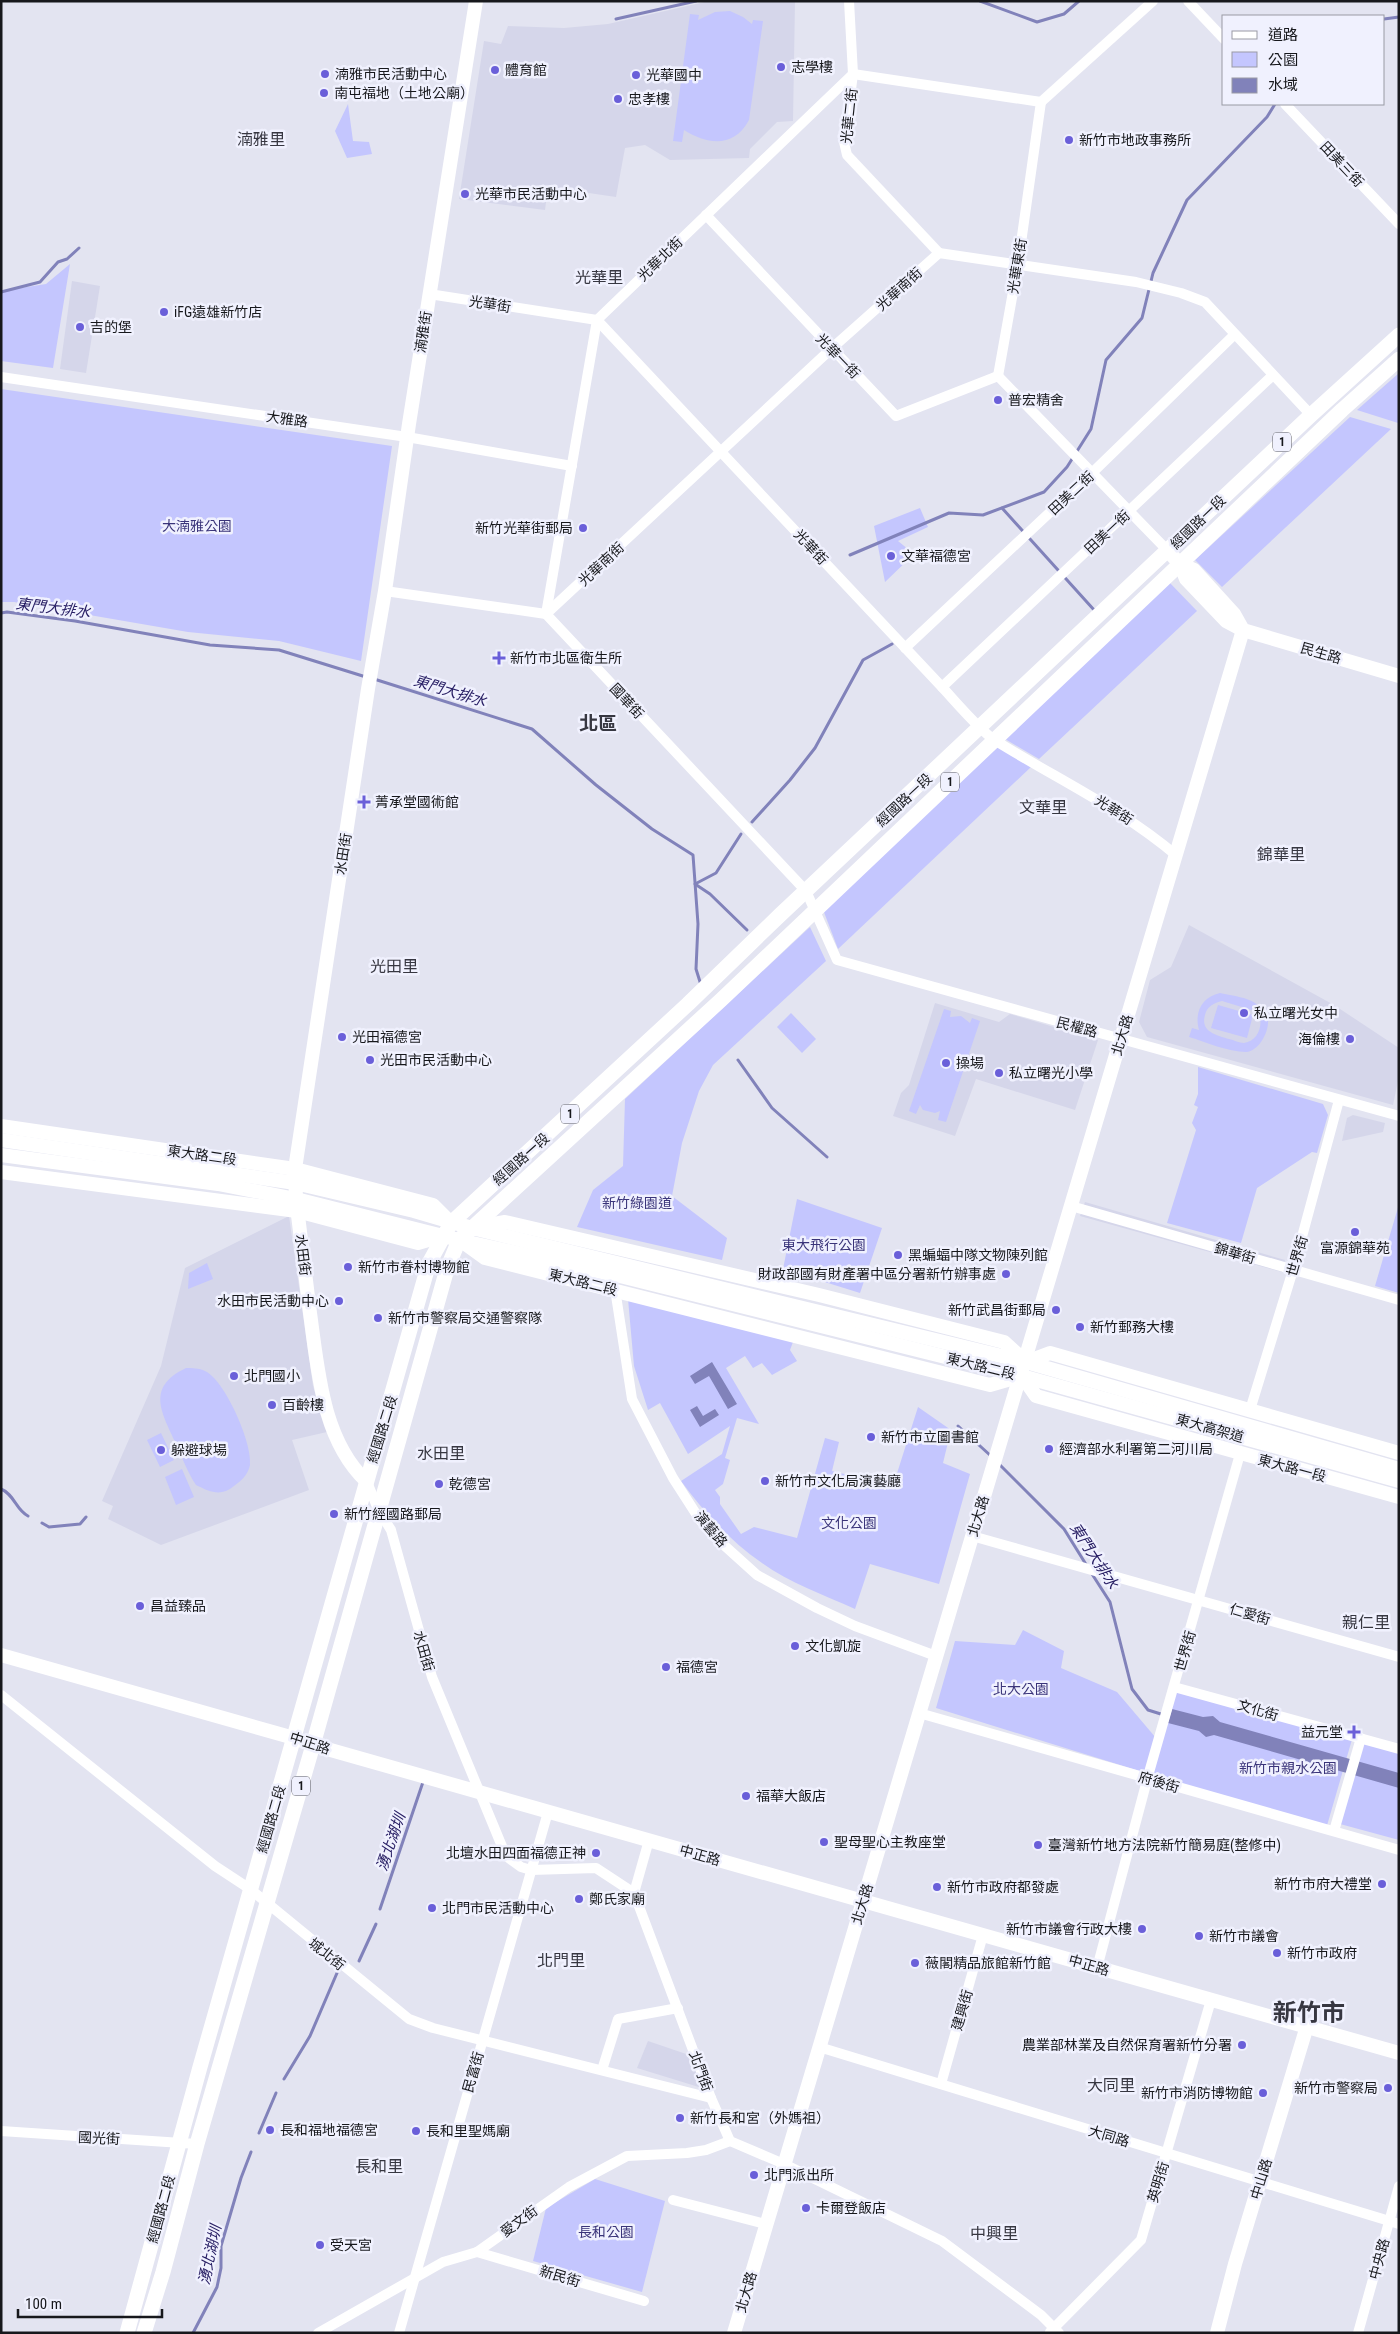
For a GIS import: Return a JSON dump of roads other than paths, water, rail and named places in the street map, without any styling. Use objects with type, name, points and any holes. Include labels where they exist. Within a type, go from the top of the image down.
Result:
[{"type":"main road","name":"經國路一段","points":[[447,1229],[709,985],[1310,415],[1399,335]]},
{"type":"main road","name":"經國路一段","points":[[459,1240],[494,1210],[721,1000],[814,910],[1399,359]]},
{"type":"main road","name":"經國路二段","points":[[127,2333],[250,1890],[429,1263],[447,1229]]},
{"type":"main road","name":"經國路二段","points":[[144,2333],[163,2272],[197,2144],[313,1745],[447,1269],[459,1240]]},
{"type":"street","name":"湳雅街","points":[[372,663],[385,591],[428,294],[476,1]]},
{"type":"street","name":"光華二街","points":[[849,1],[853,74],[844,142],[847,155],[939,253]]},
{"type":"street","points":[[853,74],[1041,102],[1153,1]]},
{"type":"street","points":[[1188,1],[1222,37]]},
{"type":"street","name":"光華北街","points":[[596,320],[853,74]]},
{"type":"street","name":"光華東街","points":[[998,376],[1018,264],[1041,102]]},
{"type":"street","name":"田美三街","points":[[1286,105],[1399,224]]},
{"type":"street","name":"光華一街","points":[[706,215],[896,416],[998,376]]},
{"type":"street","points":[[939,253],[1136,282],[1159,287],[1205,302],[1310,415]]},
{"type":"street","name":"光華南街","points":[[546,614],[831,349],[939,253]]},
{"type":"street","name":"光華街","points":[[428,294],[596,320],[942,687],[995,740],[1112,808],[1150,833],[1176,856]]},
{"type":"street","points":[[385,591],[546,614],[596,320]]},
{"type":"street","name":"田美二街","points":[[905,648],[1093,472],[1234,335]]},
{"type":"street","points":[[998,376],[1080,458],[1180,564],[1194,570],[1234,614],[1243,630]]},
{"type":"street","name":"田美一街","points":[[942,687],[1272,376]]},
{"type":"street","name":"大雅路","points":[[1,377],[406,437],[572,466]]},
{"type":"street","name":"國華街","points":[[546,614],[806,891],[814,910]]},
{"type":"street","name":"民生路","points":[[1243,630],[1399,676]]},
{"type":"street","name":"北大路","points":[[734,2333],[990,1475],[1022,1376],[1120,1039],[1243,630]]},
{"type":"street","name":"水田街","points":[[372,663],[295,1176],[296,1205],[320,1384],[334,1434],[352,1468],[366,1481],[378,1509],[391,1530],[432,1677],[481,1792]]},
{"type":"street","name":"民權路","points":[[814,910],[837,960],[1399,1116]]},
{"type":"street","name":"世界街","points":[[1250,1410],[1293,1270],[1339,1100]]},
{"type":"street","name":"東大路二段","points":[[1,1126],[295,1176],[433,1205],[447,1229],[485,1258],[615,1289],[990,1386],[1022,1376]]},
{"type":"street","name":"東大路二段","points":[[1,1140],[295,1176]]},
{"type":"street","name":"東大路二段","points":[[1,1155],[218,1184],[296,1205]]},
{"type":"street","name":"東大路二段","points":[[1,1172],[296,1205],[447,1229],[472,1228],[1026,1362]]},
{"type":"street","name":"錦華街","points":[[1071,1206],[1399,1300]]},
{"type":"street","name":"東大路二段","points":[[459,1240],[624,1276],[1022,1376]]},
{"type":"street","name":"演藝路","points":[[615,1289],[632,1398],[674,1478],[700,1520],[716,1538],[757,1575],[817,1608],[855,1626],[936,1656]]},
{"type":"street","points":[[1026,1362],[1050,1353],[1399,1453]]},
{"type":"street","name":"東大高架道","points":[[1026,1362],[1399,1469]]},
{"type":"street","name":"東大高架道","points":[[1022,1376],[1399,1481]]},
{"type":"street","name":"東大路一段","points":[[1022,1376],[1036,1396],[1399,1497]]},
{"type":"street","name":"世界街","points":[[1148,1778],[1240,1454]]},
{"type":"street","name":"仁愛街","points":[[972,1536],[1399,1656]]},
{"type":"street","name":"中正路","points":[[1,1655],[1399,2053]]},
{"type":"street","name":"文化街","points":[[1174,1687],[1399,1749]]},
{"type":"street","name":"城北街","points":[[1,1695],[208,1860],[250,1890],[409,2019],[433,2028],[711,2098]]},
{"type":"street","name":"府後街","points":[[919,1714],[1399,1850]]},
{"type":"street","points":[[1334,1832],[1361,1738]]},
{"type":"street","points":[[1097,1968],[1148,1778]]},
{"type":"street","points":[[481,1792],[506,1856],[521,1867],[531,1870],[596,1868],[634,1893],[649,1840]]},
{"type":"street","name":"民富街","points":[[399,2333],[548,1812]]},
{"type":"street","name":"北門街","points":[[634,1893],[711,2098],[730,2141]]},
{"type":"street","name":"建興街","points":[[941,2084],[983,1935]]},
{"type":"street","name":"英明街","points":[[1054,2331],[1141,2240],[1211,2000]]},
{"type":"street","points":[[602,2070],[618,2019],[678,2008]]},
{"type":"street","name":"中山路","points":[[1217,2333],[1307,2026]]},
{"type":"street","name":"大同路","points":[[819,2047],[1394,2223]]},
{"type":"street","name":"國光街","points":[[1,2131],[197,2144]]},
{"type":"street","points":[[730,2141],[784,2164],[942,2241],[1041,2315],[1054,2331]]},
{"type":"street","name":"愛文街","points":[[318,2333],[443,2262],[477,2252],[562,2192],[627,2156],[706,2150],[730,2141]]},
{"type":"street","name":"中央路","points":[[1358,2333],[1394,2223],[1399,2186]]},
{"type":"street","points":[[673,2200],[765,2224]]},
{"type":"street","name":"新民街","points":[[477,2252],[644,2301]]},
{"type":"water","points":[[712,1362],[737,1404],[728,1409],[709,1376],[695,1384],[690,1376]]},
{"type":"water","points":[[697,1406],[703,1416],[715,1409],[719,1415],[700,1427],[690,1410]]},
{"type":"water","points":[[1172,1709],[1203,1717],[1213,1716],[1220,1722],[1399,1773],[1399,1788],[1214,1735],[1206,1737],[1199,1731],[1168,1723]]},
{"type":"waterway","points":[[616,19],[696,1]]},
{"type":"waterway","points":[[980,1],[1037,22],[1064,14],[1079,1]]},
{"type":"waterway","points":[[1385,19],[1399,17]]},
{"type":"waterway","points":[[850,555],[949,513],[983,515],[1044,492],[1067,467],[1091,429],[1106,360],[1142,318],[1153,273],[1187,200],[1267,117],[1274,105]]},
{"type":"waterway","points":[[1,292],[40,282],[58,262],[67,259],[79,248]]},
{"type":"waterway","points":[[1002,508],[1095,611]]},
{"type":"waterway","name":"東門大排水","points":[[1,613],[7,612],[75,621],[210,645],[279,650],[366,677]]},
{"type":"waterway","points":[[752,822],[790,780],[815,748],[863,660],[892,644]]},
{"type":"waterway","name":"東門大排水","points":[[374,679],[532,729],[596,785],[652,829],[693,855],[698,924],[696,969],[701,985]]},
{"type":"waterway","name":"東門大排水","points":[[741,834],[716,873],[695,884],[710,894],[747,930]]},
{"type":"waterway","name":"東門大排水","points":[[738,1060],[772,1108],[827,1157]]},
{"type":"waterway","name":"東門大排水","points":[[958,1426],[991,1456]]},
{"type":"waterway","name":"東門大排水","points":[[999,1464],[1064,1529],[1087,1566]]},
{"type":"waterway","points":[[1,1489],[9,1494],[28,1516]]},
{"type":"waterway","points":[[42,1523],[49,1527],[80,1524],[86,1517]]},
{"type":"waterway","name":"東門大排水","points":[[1092,1574],[1110,1602],[1132,1689],[1148,1710],[1164,1715]]},
{"type":"waterway","name":"湧北湖圳","points":[[380,1909],[423,1782]]},
{"type":"waterway","name":"湧北湖圳","points":[[359,1961],[376,1924]]},
{"type":"waterway","name":"湧北湖圳","points":[[284,2079],[310,2036],[337,1973]]},
{"type":"waterway","points":[[259,2133],[276,2093]]},
{"type":"waterway","name":"湧北湖圳","points":[[193,2333],[217,2287],[221,2268],[221,2246],[241,2178],[251,2152]]},
{"type":"place","name":"志學樓","points":[[781,67]]},
{"type":"place","name":"體育館","points":[[495,70]]},
{"type":"place","name":"湳雅市民活動中心","points":[[325,74]]},
{"type":"place","name":"光華國中","points":[[636,75]]},
{"type":"place","name":"南屯福地（土地公廟）","points":[[324,93]]},
{"type":"place","name":"忠孝樓","points":[[618,99]]},
{"type":"place","name":"新竹市地政事務所","points":[[1069,140]]},
{"type":"place","name":"光華市民活動中心","points":[[465,194]]},
{"type":"place","name":"iFG遠雄新竹店","points":[[164,312]]},
{"type":"place","name":"吉的堡","points":[[80,327]]},
{"type":"place","name":"普宏精舍","points":[[998,400]]},
{"type":"place","name":"新竹光華街郵局","points":[[583,528]]},
{"type":"place","name":"文華福德宮","points":[[891,556]]},
{"type":"place","name":"新竹市北區衛生所","points":[[499,658]]},
{"type":"place","name":"菁承堂國術館","points":[[364,802]]},
{"type":"place","name":"私立曙光女中","points":[[1244,1013]]},
{"type":"place","name":"光田福德宮","points":[[342,1037]]},
{"type":"place","name":"海倫樓","points":[[1350,1039]]},
{"type":"place","name":"光田市民活動中心","points":[[370,1060]]},
{"type":"place","name":"操場","points":[[946,1063]]},
{"type":"place","name":"私立曙光小學","points":[[999,1073]]},
{"type":"place","name":"富源錦華苑","points":[[1355,1232]]},
{"type":"place","name":"黑蝙蝠中隊文物陳列館","points":[[898,1255]]},
{"type":"place","name":"新竹市眷村博物館","points":[[348,1267]]},
{"type":"place","name":"財政部國有財產署中區分署新竹辦事處","points":[[1006,1274]]},
{"type":"place","name":"水田市民活動中心","points":[[339,1301]]},
{"type":"place","name":"新竹武昌街郵局","points":[[1056,1310]]},
{"type":"place","name":"新竹市警察局交通警察隊","points":[[378,1318]]},
{"type":"place","name":"新竹郵務大樓","points":[[1080,1327]]},
{"type":"place","name":"北門國小","points":[[234,1376]]},
{"type":"place","name":"百齡樓","points":[[272,1405]]},
{"type":"place","name":"新竹市立圖書館","points":[[871,1437]]},
{"type":"place","name":"經濟部水利署第二河川局","points":[[1049,1449]]},
{"type":"place","name":"躲避球場","points":[[161,1450]]},
{"type":"place","name":"新竹市文化局演藝廳","points":[[765,1481]]},
{"type":"place","name":"乾德宮","points":[[439,1484]]},
{"type":"place","name":"新竹經國路郵局","points":[[334,1514]]},
{"type":"place","name":"昌益臻品","points":[[140,1606]]},
{"type":"place","name":"文化凱旋","points":[[795,1646]]},
{"type":"place","name":"福德宮","points":[[666,1667]]},
{"type":"place","name":"益元堂","points":[[1354,1732]]},
{"type":"place","name":"福華大飯店","points":[[746,1796]]},
{"type":"place","name":"聖母聖心主教座堂","points":[[824,1842]]},
{"type":"place","name":"臺灣新竹地方法院新竹簡易庭(整修中)","points":[[1038,1845]]},
{"type":"place","name":"北壇水田四面福德正神","points":[[596,1853]]},
{"type":"place","name":"新竹市府大禮堂","points":[[1382,1884]]},
{"type":"place","name":"新竹市政府都發處","points":[[937,1887]]},
{"type":"place","name":"鄭氏家廟","points":[[579,1899]]},
{"type":"place","name":"北門市民活動中心","points":[[432,1908]]},
{"type":"place","name":"新竹市議會行政大樓","points":[[1142,1929]]},
{"type":"place","name":"新竹市議會","points":[[1199,1936]]},
{"type":"place","name":"新竹市政府","points":[[1277,1953]]},
{"type":"place","name":"薇閣精品旅館新竹館","points":[[915,1963]]},
{"type":"place","name":"農業部林業及自然保育署新竹分署","points":[[1242,2045]]},
{"type":"place","name":"新竹市警察局","points":[[1388,2088]]},
{"type":"place","name":"新竹市消防博物館","points":[[1263,2093]]},
{"type":"place","name":"新竹長和宮（外媽祖）","points":[[680,2118]]},
{"type":"place","name":"長和福地福德宮","points":[[270,2130]]},
{"type":"place","name":"長和里聖媽廟","points":[[416,2131]]},
{"type":"place","name":"北門派出所","points":[[754,2175]]},
{"type":"place","name":"卡爾登飯店","points":[[806,2208]]},
{"type":"place","name":"受天宮","points":[[320,2245]]},
{"type":"district","name":"湳雅里","points":[[261,139]]},
{"type":"district","name":"光華里","points":[[599,277]]},
{"type":"district","name":"北區","points":[[598,723]]},
{"type":"district","name":"文華里","points":[[1043,807]]},
{"type":"district","name":"錦華里","points":[[1281,854]]},
{"type":"district","name":"光田里","points":[[394,966]]},
{"type":"district","name":"水田里","points":[[441,1453]]},
{"type":"district","name":"親仁里","points":[[1366,1622]]},
{"type":"district","name":"北門里","points":[[561,1960]]},
{"type":"district","name":"新竹市","points":[[1309,2013]]},
{"type":"district","name":"大同里","points":[[1111,2085]]},
{"type":"district","name":"長和里","points":[[379,2166]]},
{"type":"district","name":"中興里","points":[[994,2233]]},
{"type":"park label","name":"大湳雅公園","points":[[197,526]]},
{"type":"park label","name":"新竹綠園道","points":[[637,1203]]},
{"type":"park label","name":"東大飛行公園","points":[[824,1245]]},
{"type":"park label","name":"文化公園","points":[[849,1523]]},
{"type":"park label","name":"北大公園","points":[[1021,1689]]},
{"type":"park label","name":"新竹市親水公園","points":[[1288,1768]]},
{"type":"park label","name":"長和公園","points":[[606,2232]]}]
